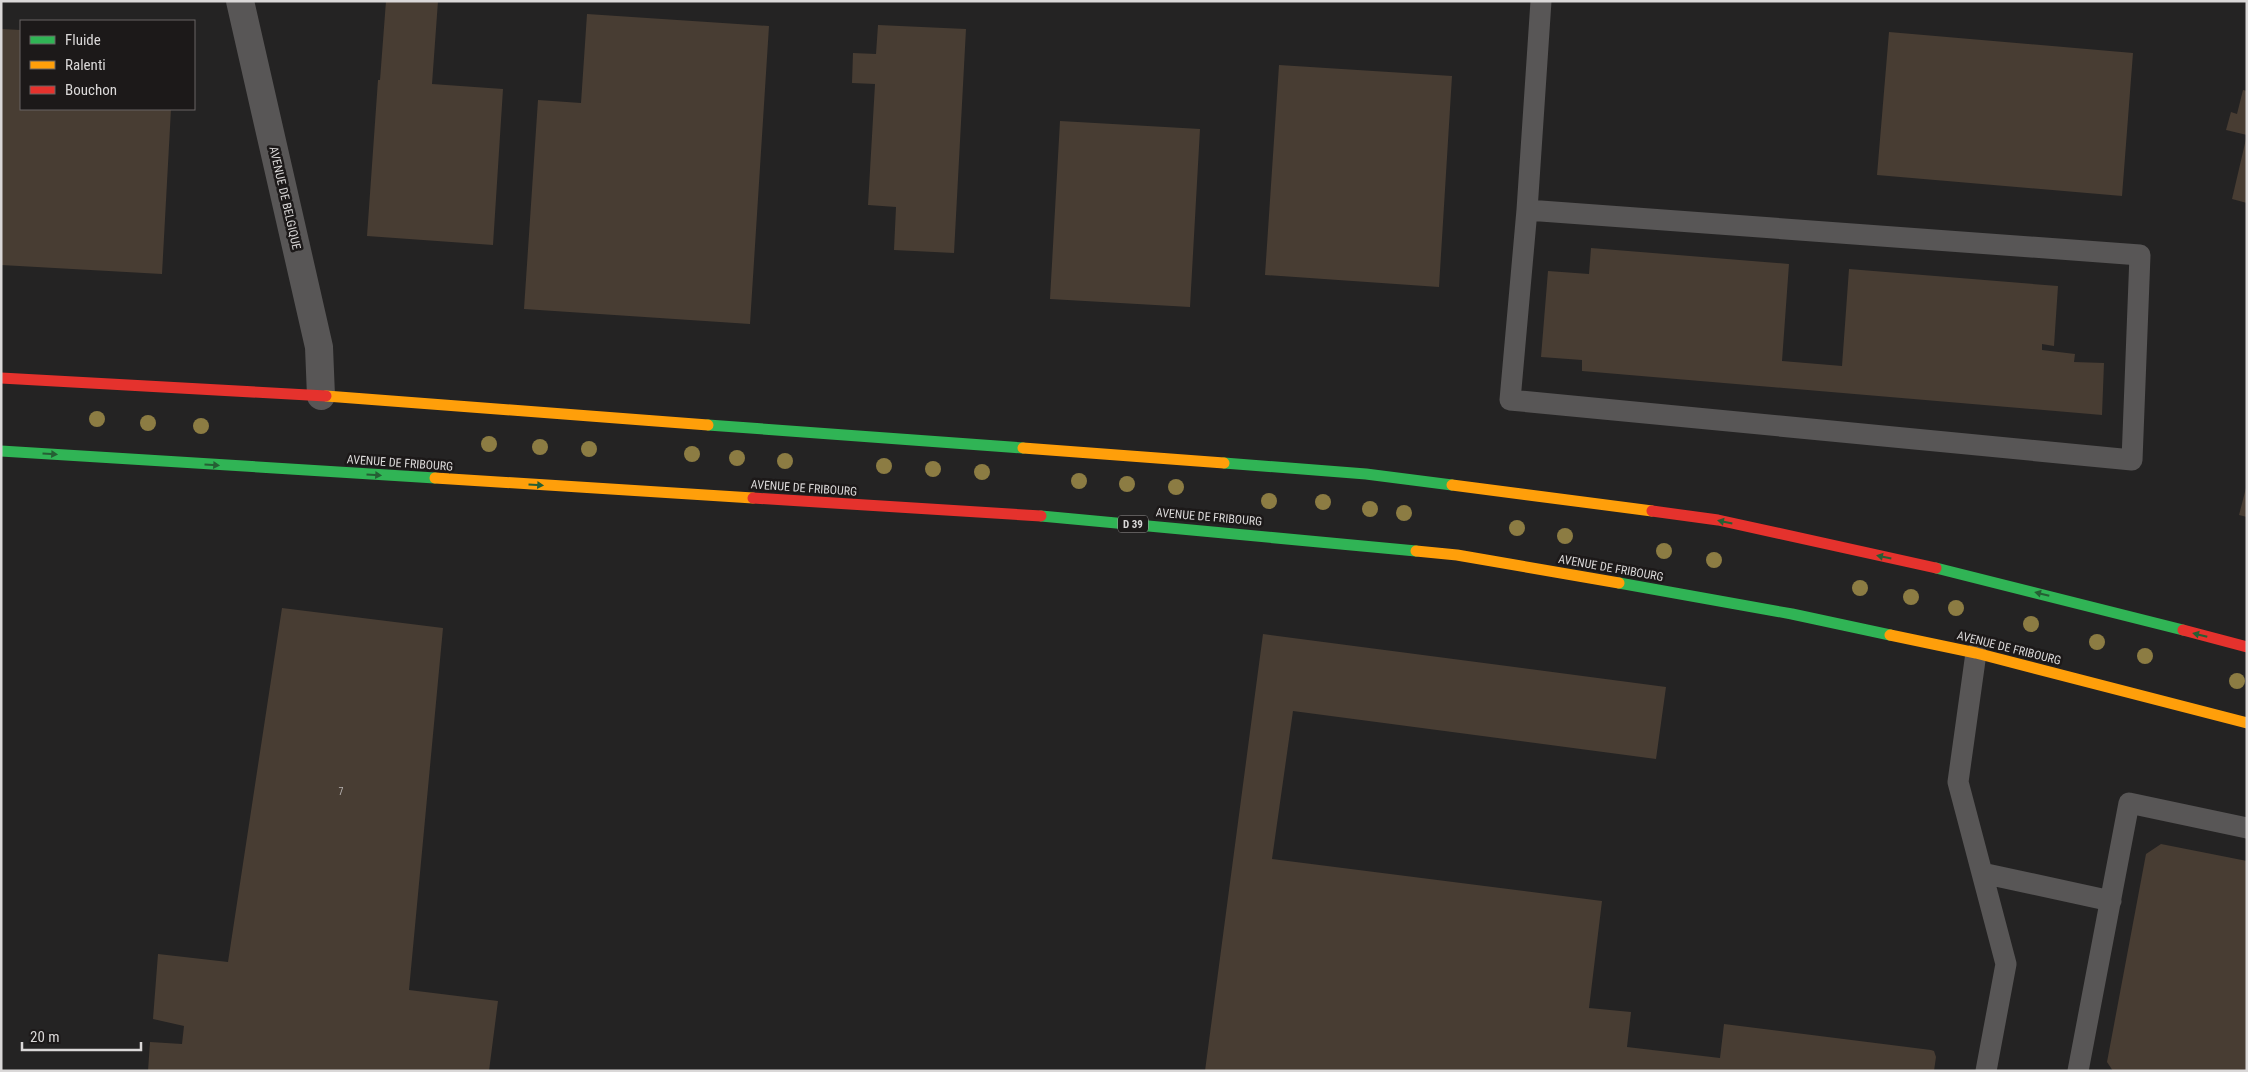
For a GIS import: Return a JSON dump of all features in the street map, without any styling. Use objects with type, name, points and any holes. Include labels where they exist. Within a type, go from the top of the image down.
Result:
[{"type":"main road","points":[[1,378],[321,396],[1375,475],[1718,520],[1974,577],[2247,647]]},
{"type":"main road","name":"AVENUE DE FRIBOURG","points":[[1,451],[1086,520],[1457,555],[1792,614],[1976,653],[2247,722]]},
{"type":"street","name":"AVENUE DE BELGIQUE","points":[[240,1],[319,347],[321,396]]},
{"type":"lane","points":[[1526,210],[2140,255],[2132,460],[1510,400],[1541,1]]},
{"type":"lane","points":[[1976,653],[1958,782],[2006,964],[1986,1071]]},
{"type":"lane","points":[[2078,1071],[2129,803],[2247,828]]},
{"type":"lane","points":[[1982,873],[2110,901]]},
{"type":"building","points":[[386,1],[438,1],[432,84],[503,89],[493,245],[367,236],[378,80],[380,80]]},
{"type":"building","points":[[587,14],[769,26],[750,324],[524,309],[538,100],[581,103]]},
{"type":"building","points":[[878,25],[966,29],[954,253],[894,250],[896,207],[868,205],[875,84],[852,83],[853,53],[876,54]]},
{"type":"building","points":[[1,29],[20,30],[20,110],[171,110],[162,274],[1,265]]},
{"type":"building","points":[[1889,32],[2133,53],[2122,196],[1877,175]]},
{"type":"building","points":[[1279,65],[1452,76],[1439,287],[1265,275]]},
{"type":"building","points":[[2243,90],[2247,91],[2247,135],[2226,130],[2231,112],[2237,114]]},
{"type":"building","points":[[1060,121],[1200,129],[1190,307],[1050,299]]},
{"type":"building","points":[[2247,140],[2247,203],[2232,199]]},
{"type":"building","points":[[1591,248],[1789,264],[1782,361],[1842,366],[1849,269],[2058,286],[2054,346],[2042,344],[2042,350],[2075,354],[2074,362],[2104,363],[2102,415],[1582,371],[1582,360],[1541,357],[1548,271],[1589,274]]},
{"type":"building","points":[[2247,488],[2247,517],[2239,515]]},
{"type":"building","points":[[282,608],[443,628],[409,990],[498,1001],[489,1071],[148,1071],[150,1042],[182,1044],[184,1026],[153,1019],[158,954],[228,962]]},
{"type":"building","points":[[1263,634],[1666,687],[1656,759],[1293,711],[1272,859],[1602,901],[1589,1008],[1631,1012],[1627,1047],[1720,1058],[1724,1024],[1931,1050],[1934,1051],[1936,1057],[1934,1071],[1205,1071]]},
{"type":"building","points":[[2161,844],[2247,861],[2247,1071],[2113,1071],[2107,1062],[2146,854]]},
{"type":"traffic: fast","points":[[708,425],[1023,448]]},
{"type":"traffic: fast","points":[[1,451],[435,478]]},
{"type":"traffic: fast","points":[[1224,463],[1366,474],[1452,485]]},
{"type":"traffic: fast","points":[[1041,516],[1416,551]]},
{"type":"traffic: fast","points":[[1936,568],[2183,630]]},
{"type":"traffic: fast","points":[[1619,583],[1792,614],[1890,635]]},
{"type":"traffic: slow","points":[[326,396],[708,425]]},
{"type":"traffic: slow","points":[[1023,448],[1224,463]]},
{"type":"traffic: slow","points":[[435,478],[753,498]]},
{"type":"traffic: slow","points":[[1452,485],[1652,511]]},
{"type":"traffic: slow","points":[[1416,551],[1457,555],[1619,583]]},
{"type":"traffic: slow","points":[[1890,635],[1976,653],[2247,723]]},
{"type":"traffic: jam","points":[[1,378],[326,396]]},
{"type":"traffic: jam","points":[[753,498],[1041,516]]},
{"type":"traffic: jam","points":[[1652,511],[1718,520],[1936,568]]},
{"type":"traffic: jam","points":[[2183,630],[2247,647]]}]
